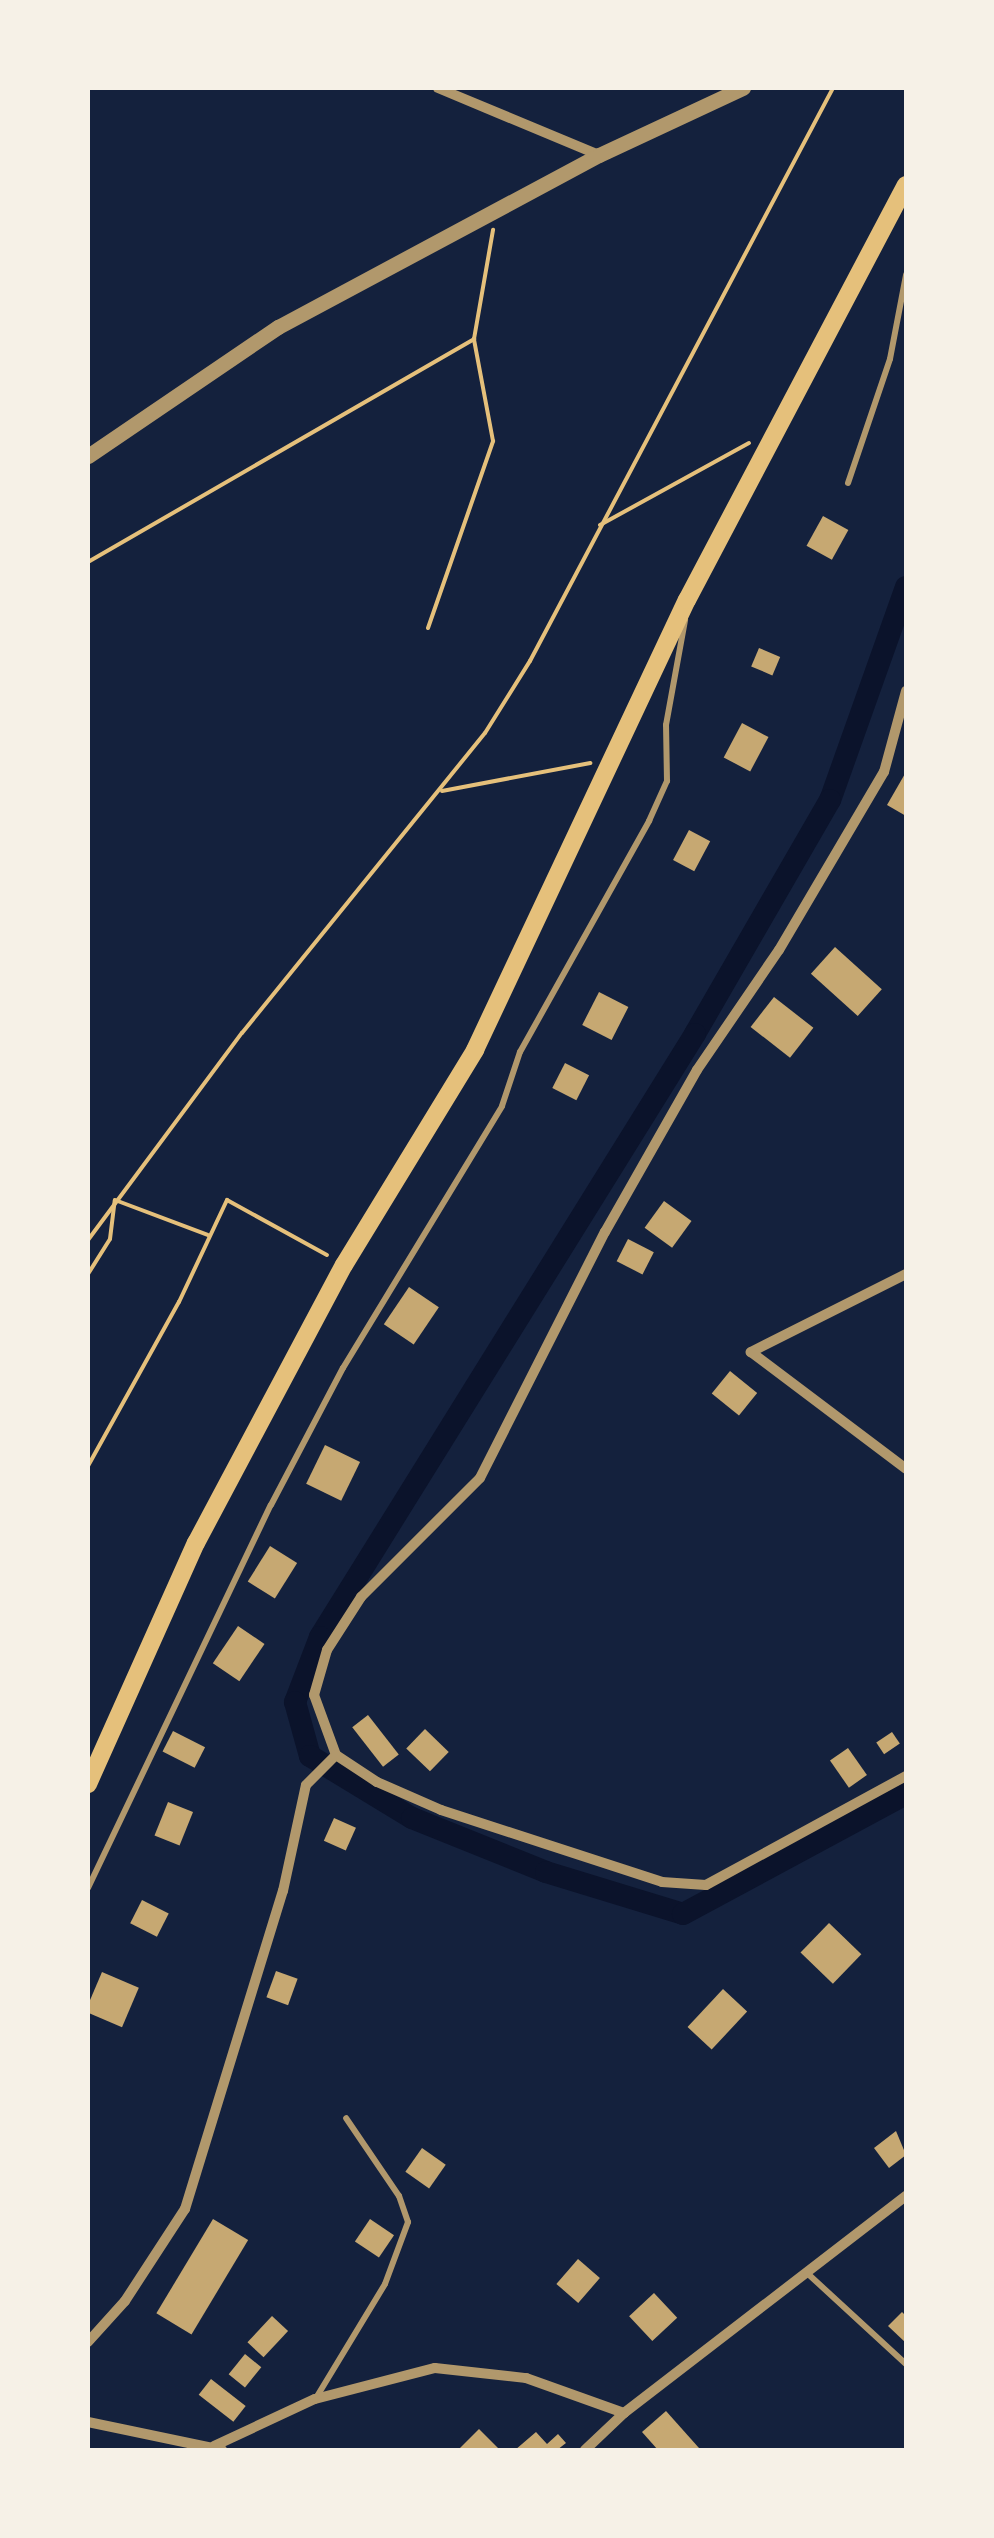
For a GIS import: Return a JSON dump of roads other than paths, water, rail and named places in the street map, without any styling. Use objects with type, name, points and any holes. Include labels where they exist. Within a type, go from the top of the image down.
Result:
[{"type":"main road","points":[[88,1784],[196,1543],[344,1265],[475,1050],[687,600],[906,185]]},
{"type":"street","points":[[438,88],[599,155]]},
{"type":"street","points":[[88,456],[278,327],[599,155],[742,88]]},
{"type":"street","points":[[906,691],[884,772],[604,1232],[480,1478],[361,1598],[327,1650],[314,1695],[336,1754],[377,1782],[441,1810],[662,1882],[706,1884],[906,1776]]},
{"type":"street","points":[[906,1274],[751,1352],[906,1469]]},
{"type":"street","points":[[88,2342],[125,2301],[185,2209],[283,1891],[306,1785],[336,1754]]},
{"type":"street","points":[[585,2450],[624,2413],[906,2196]]},
{"type":"street","points":[[88,2422],[218,2448],[315,2398],[434,2368],[526,2378],[624,2413]]},
{"type":"lane","points":[[848,483],[890,359],[906,276]]},
{"type":"lane","points":[[88,1888],[298,1454],[502,1106],[520,1052],[649,822],[667,782],[666,725],[687,600]]},
{"type":"lane","points":[[315,2398],[377,2298],[408,2222],[400,2196],[346,2118]]},
{"type":"lane","points":[[806,2273],[906,2364]]},
{"type":"lane","points":[[159,2450],[160,2436]]},
{"type":"waterway","points":[[906,587],[830,800],[695,1034],[320,1637],[295,1702],[310,1756],[412,1818],[546,1872],[683,1914],[906,1794]]}]
